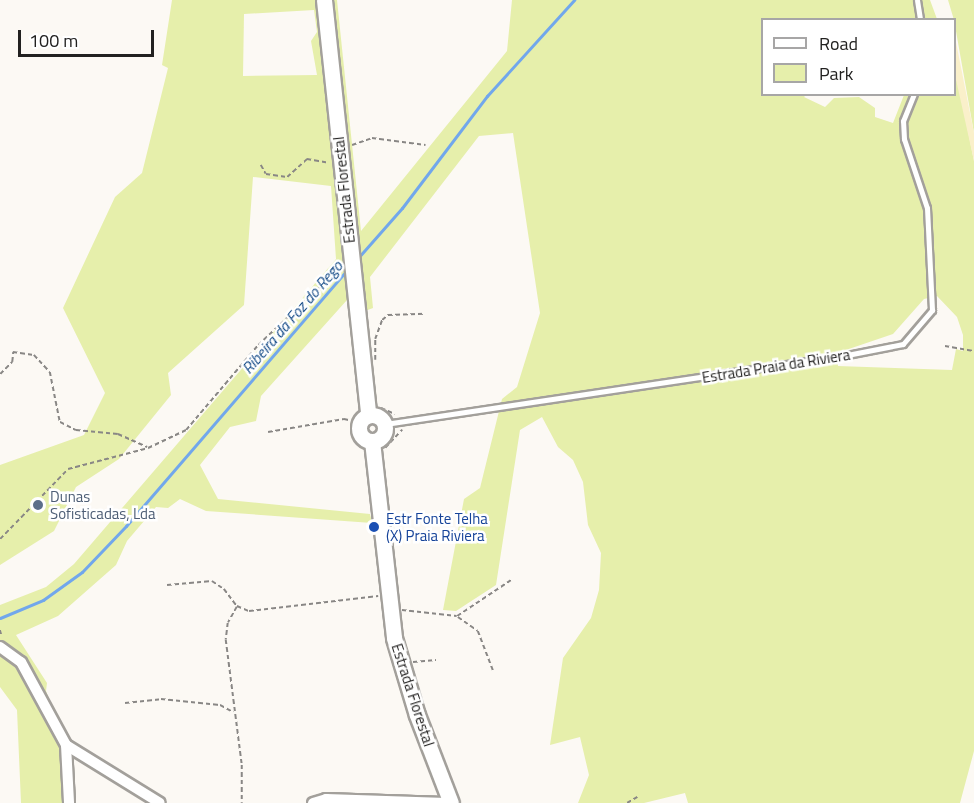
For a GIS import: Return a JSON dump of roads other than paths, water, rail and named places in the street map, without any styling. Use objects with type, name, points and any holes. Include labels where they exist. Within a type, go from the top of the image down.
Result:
[{"type":"main road","name":"Estrada Florestal","points":[[324,0],[354,284],[364,419]]},
{"type":"main road","points":[[379,416],[385,424],[383,436],[372,441],[364,438],[364,419],[379,416]]},
{"type":"main road","name":"Estrada Florestal","points":[[372,441],[388,602],[401,663],[451,803]]},
{"type":"street","points":[[0,647],[21,662],[66,745],[69,803]]},
{"type":"street","points":[[66,745],[160,803]]},
{"type":"street","points":[[313,803],[326,799],[446,803]]},
{"type":"lane","points":[[917,0],[920,18]]},
{"type":"lane","name":"Estrada Praia da Riviera","points":[[385,424],[847,356],[903,344],[932,310],[927,208],[904,140],[903,121],[913,96]]},
{"type":"waterway","name":"Ribeira da Foz do Rego","points":[[357,259],[402,208],[487,96],[574,0]]},
{"type":"waterway","name":"Ribeira da Foz do Rego","points":[[0,618],[43,600],[82,572],[126,526],[347,270]]},
{"type":"place","name":"Dunas Sofisticadas, Lda","points":[[38,505]]},
{"type":"place","name":"Estr Fonte Telha (X) Praia Riviera","points":[[374,527]]}]
